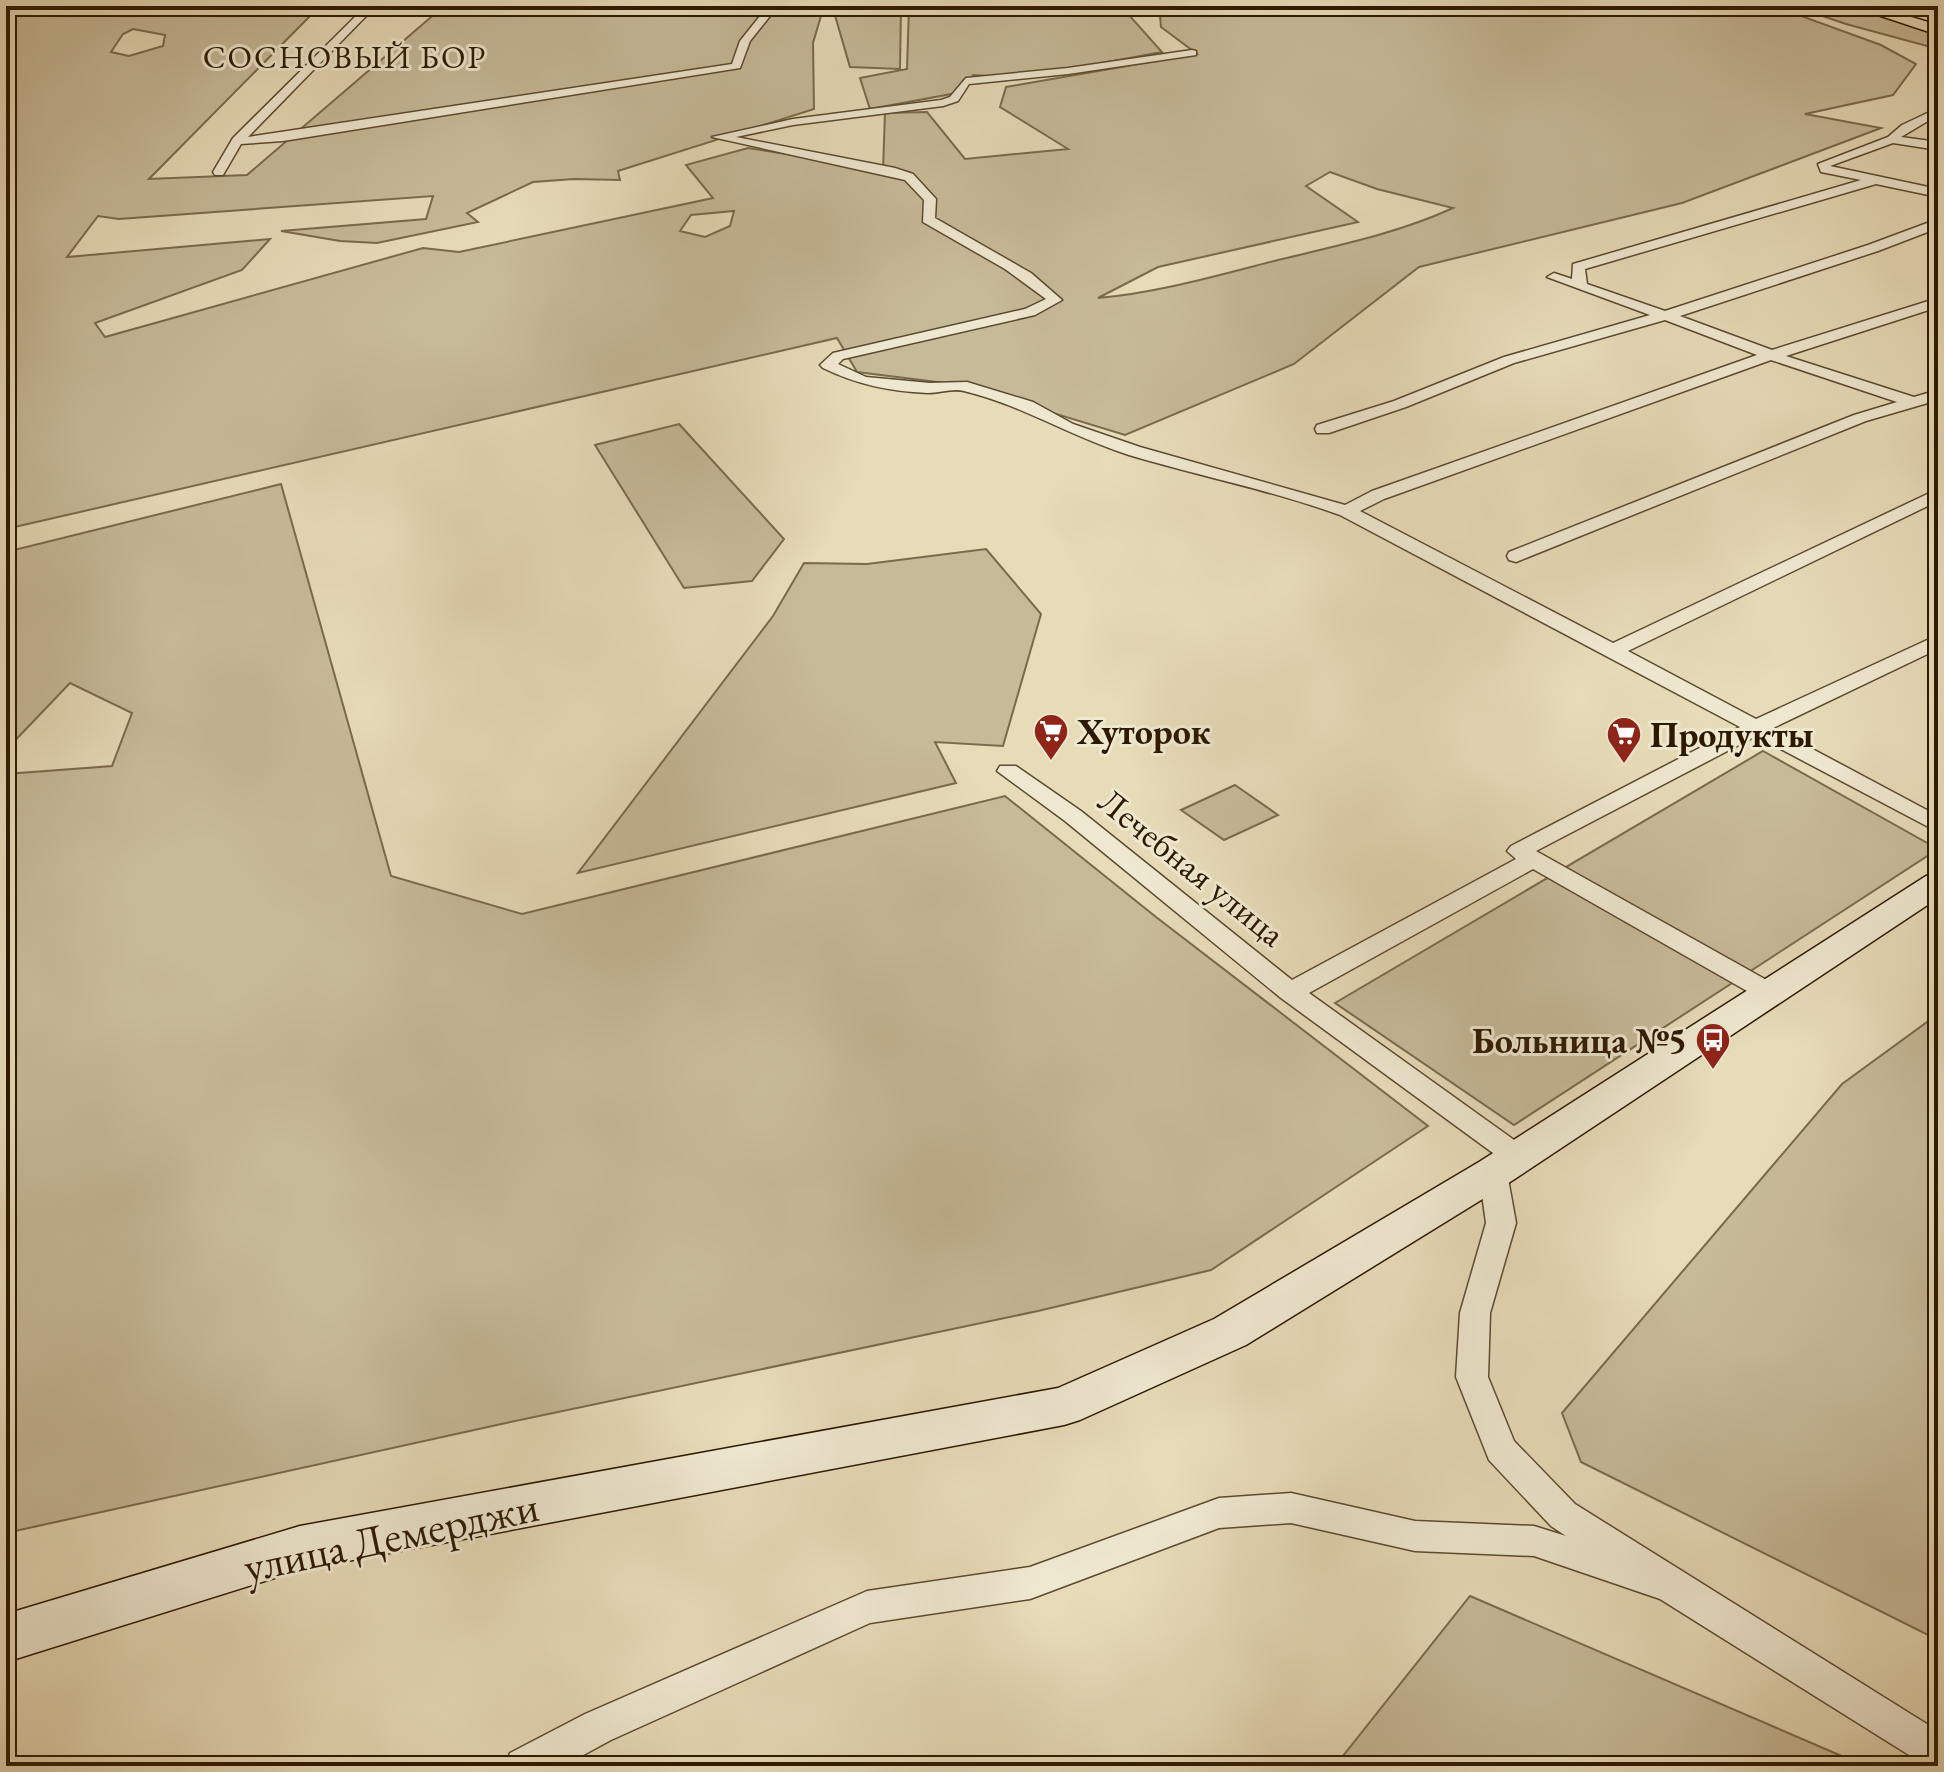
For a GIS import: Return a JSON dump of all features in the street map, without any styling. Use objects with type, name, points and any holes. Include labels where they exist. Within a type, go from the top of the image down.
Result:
[{"type":"main road","points":[[1859,6],[1938,30]]},
{"type":"main road","name":"улица Демерджи","points":[[6,1638],[300,1548],[783,1461],[1064,1406],[1230,1332],[1505,1165],[1938,883]]},
{"type":"street","points":[[219,172],[237,141],[368,9],[376,6]]},
{"type":"street","points":[[237,141],[283,137],[736,66],[745,41],[773,6]]},
{"type":"street","points":[[1192,53],[1068,71],[966,81],[954,99],[943,103],[809,120],[718,137],[909,177],[930,199],[928,219],[957,239],[1039,283],[1055,300],[1030,312],[838,356],[828,365],[863,381],[930,388],[961,385],[1027,405],[1067,427],[1134,451],[1310,498],[1346,511],[1419,547],[1938,825]]},
{"type":"street","points":[[1936,115],[1906,127],[1892,139],[1824,164],[1825,169],[1938,193]]},
{"type":"street","points":[[1892,139],[1938,146]]},
{"type":"street","points":[[1580,286],[1578,267],[1875,180]]},
{"type":"street","points":[[1323,429],[1400,404],[1509,360],[1664,316],[1873,248],[1938,223]]},
{"type":"street","points":[[1554,277],[1847,383],[1938,409]]},
{"type":"street","points":[[1346,511],[1378,495],[1774,355],[1938,302]]},
{"type":"street","points":[[1516,556],[1860,418],[1938,395]]},
{"type":"street","points":[[1611,651],[1938,494]]},
{"type":"street","name":"Лечебная улица","points":[[1290,992],[1526,855],[1755,728],[1938,641]]},
{"type":"street","name":"Лечебная улица","points":[[1008,771],[1073,816],[1505,1165]]},
{"type":"street","points":[[1526,855],[1770,993]]},
{"type":"street","points":[[1505,1165],[1501,1223],[1475,1313],[1472,1377],[1501,1450],[1563,1515],[1938,1752]]},
{"type":"street","points":[[524,1766],[598,1727],[867,1607],[1030,1583],[1219,1513],[1291,1508],[1415,1536],[1534,1541],[1671,1586]]},
{"type":"shaded area","points":[[6,6],[372,6],[361,10],[312,14],[149,179],[247,175],[444,6],[824,6],[813,43],[814,109],[618,171],[620,180],[533,182],[467,213],[478,222],[377,243],[340,241],[281,231],[426,219],[433,196],[119,219],[98,216],[67,257],[270,239],[242,270],[95,323],[105,337],[423,248],[459,252],[713,198],[686,165],[748,148],[883,169],[885,113],[927,112],[965,159],[1068,149],[1000,107],[1006,87],[1197,54],[1161,27],[1159,6],[1774,6],[1881,45],[1916,64],[1893,95],[1805,114],[1881,128],[1682,203],[1419,267],[1294,364],[1125,435],[961,385],[857,372],[837,338],[6,529]],"holes":[[[133,29],[165,35],[163,46],[129,56],[111,52],[123,34]],[[1330,172],[1377,189],[1453,208],[1411,225],[1345,244],[1166,288],[1098,298],[1158,267],[1358,222],[1306,186]],[[734,211],[730,226],[705,237],[680,231],[691,215]]]},
{"type":"shaded area","points":[[847,6],[901,6],[900,69],[850,67],[834,12]]},
{"type":"shaded area","points":[[909,6],[1129,6],[1128,14],[1162,52],[1020,78],[973,75],[962,92],[870,109],[860,78],[907,69]]},
{"type":"shaded area","points":[[1793,6],[1845,6],[1938,33],[1938,49],[1846,24]]},
{"type":"shaded area","points":[[679,424],[784,539],[752,581],[684,588],[595,445]]},
{"type":"shaded area","points":[[281,484],[391,876],[522,914],[1005,796],[1156,917],[1428,1126],[1211,1270],[1038,1311],[6,1533],[6,774],[112,766],[132,713],[70,683],[6,750],[6,552]]},
{"type":"shaded area","points":[[986,549],[1041,614],[1003,746],[935,742],[956,783],[578,873],[773,616],[804,563],[867,564]]},
{"type":"shaded area","points":[[1763,751],[1938,849],[1514,1125],[1335,1003]]},
{"type":"shaded area","points":[[1235,785],[1278,815],[1224,840],[1181,810]]},
{"type":"shaded area","points":[[1938,1014],[1938,1640],[1581,1462],[1562,1413],[1842,1084]]},
{"type":"shaded area","points":[[1470,1596],[1865,1766],[1335,1766]]},
{"type":"place","name":"Хуторок","points":[[1051,762]]},
{"type":"place","name":"Продукты","points":[[1624,765]]},
{"type":"place","name":"Больница №5","points":[[1713,1071]]},
{"type":"district","name":"СОСНОВЫЙ БОР","points":[[345,57]]}]
